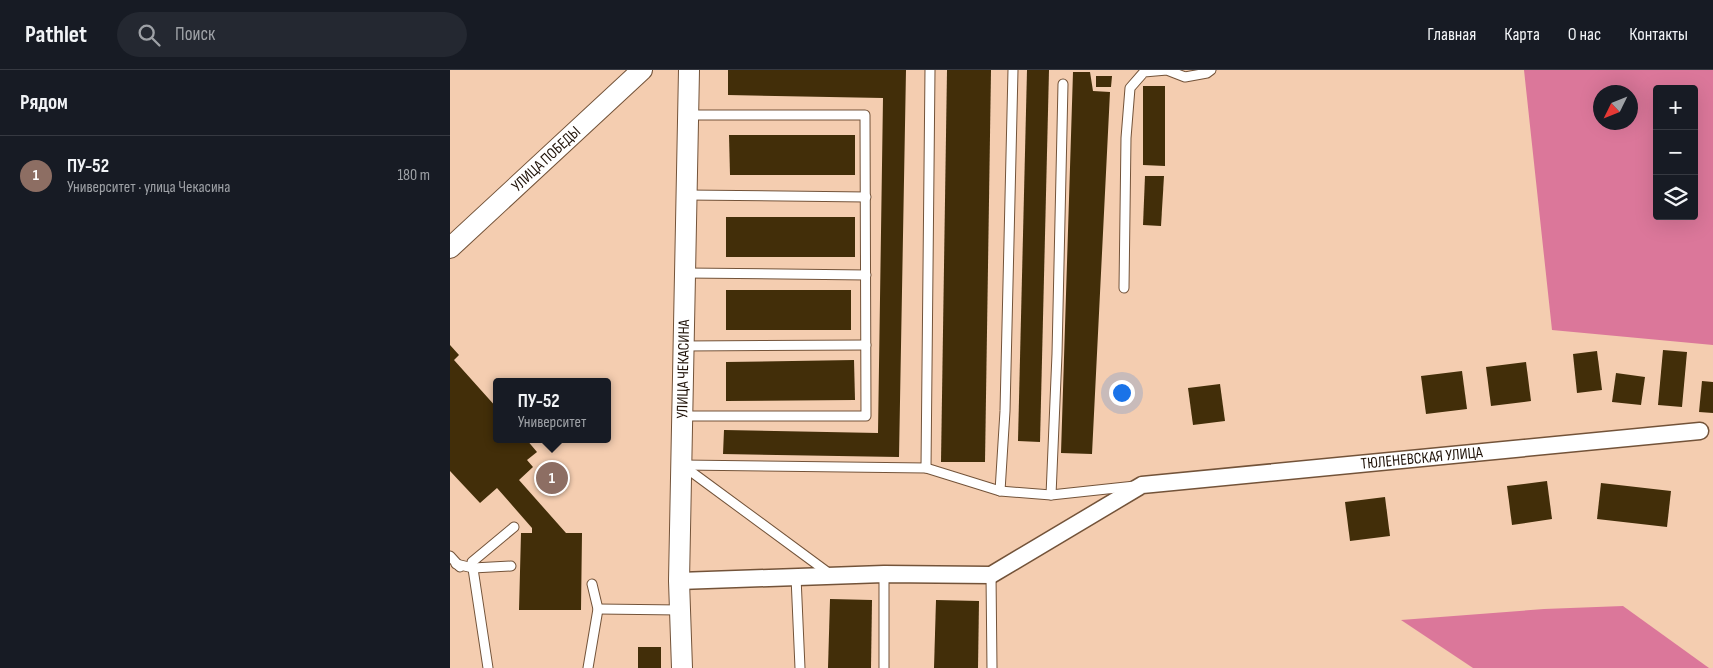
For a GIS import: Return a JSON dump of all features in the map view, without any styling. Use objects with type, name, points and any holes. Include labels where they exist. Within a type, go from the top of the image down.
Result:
[{"type":"street","name":"УЛИЦА ПОБЕДЫ","points":[[450,248],[642,70]]},
{"type":"street","name":"УЛИЦА ЧЕКАСИНА","points":[[682,668],[680,581],[689,70]]},
{"type":"street","name":"ТЮЛЕНЕВСКАЯ УЛИЦА","points":[[1142,485],[1700,430]]},
{"type":"street","points":[[680,581],[884,574],[991,575],[1142,485]]},
{"type":"lane","points":[[926,468],[930,70]]},
{"type":"lane","points":[[1000,491],[1005,411],[1013,70]]},
{"type":"lane","points":[[1124,288],[1126,138],[1130,88],[1144,72],[1168,70],[1185,77],[1207,73],[1211,70]]},
{"type":"lane","points":[[1051,495],[1063,84]]},
{"type":"lane","points":[[682,416],[866,416],[865,115],[688,115]]},
{"type":"lane","points":[[686,195],[866,197]]},
{"type":"lane","points":[[685,273],[866,276]]},
{"type":"lane","points":[[684,346],[866,345]]},
{"type":"lane","points":[[682,465],[926,468],[1000,491],[1051,495],[1142,485]]},
{"type":"lane","points":[[682,465],[832,576]]},
{"type":"lane","points":[[488,668],[472,562],[514,527]]},
{"type":"lane","points":[[450,556],[456,564],[474,579]]},
{"type":"lane","points":[[456,564],[473,568],[511,566]]},
{"type":"lane","points":[[884,574],[884,668]]},
{"type":"lane","points":[[991,575],[992,668]]},
{"type":"lane","points":[[796,577],[800,668]]},
{"type":"lane","points":[[588,668],[598,609],[592,584]]},
{"type":"lane","points":[[598,609],[680,610]]},
{"type":"shaded area","points":[[1524,70],[1713,70],[1713,345],[1552,330]]},
{"type":"shaded area","points":[[1623,606],[1709,668],[1473,668],[1401,620],[1544,609]]},
{"type":"building","points":[[728,70],[906,70],[899,457],[723,454],[724,430],[878,433],[883,98],[728,95]]},
{"type":"building","points":[[947,70],[991,70],[985,462],[941,462]]},
{"type":"building","points":[[1027,70],[1049,70],[1040,442],[1018,441]]},
{"type":"building","points":[[1073,72],[1090,72],[1093,91],[1110,92],[1092,454],[1061,453]]},
{"type":"building","points":[[1096,76],[1112,76],[1111,87],[1096,87]]},
{"type":"building","points":[[1143,86],[1165,86],[1165,166],[1143,165]]},
{"type":"building","points":[[729,135],[855,135],[855,175],[730,175]]},
{"type":"building","points":[[1145,176],[1164,176],[1161,226],[1143,225]]},
{"type":"building","points":[[726,217],[855,217],[855,257],[726,257]]},
{"type":"building","points":[[726,290],[851,290],[851,330],[726,330]]},
{"type":"building","points":[[450,345],[459,355],[454,360],[493,404],[493,443],[529,443],[537,452],[527,460],[533,467],[519,480],[566,533],[582,533],[581,610],[519,610],[521,533],[532,533],[532,528],[497,488],[480,503],[450,471]]},
{"type":"building","points":[[1663,350],[1687,352],[1682,407],[1658,405]]},
{"type":"building","points":[[1597,351],[1602,390],[1577,393],[1573,354]]},
{"type":"building","points":[[854,360],[855,400],[726,401],[726,362]]},
{"type":"building","points":[[1526,362],[1531,401],[1491,406],[1486,367]]},
{"type":"building","points":[[1462,371],[1467,409],[1426,414],[1421,376]]},
{"type":"building","points":[[1616,373],[1645,377],[1641,405],[1612,402]]},
{"type":"building","points":[[1702,381],[1713,382],[1713,413],[1699,412]]},
{"type":"building","points":[[1220,384],[1225,421],[1193,425],[1188,388]]},
{"type":"building","points":[[1547,481],[1552,519],[1512,525],[1507,486]]},
{"type":"building","points":[[1601,483],[1671,491],[1667,527],[1597,519]]},
{"type":"building","points":[[1385,497],[1390,536],[1350,541],[1345,502]]},
{"type":"building","points":[[830,599],[872,600],[871,668],[828,668]]},
{"type":"building","points":[[936,600],[979,601],[978,668],[934,668]]},
{"type":"building","points":[[638,647],[661,647],[661,668],[638,668]]},
{"type":"place","name":"ПУ-52","points":[[552,478]]}]
